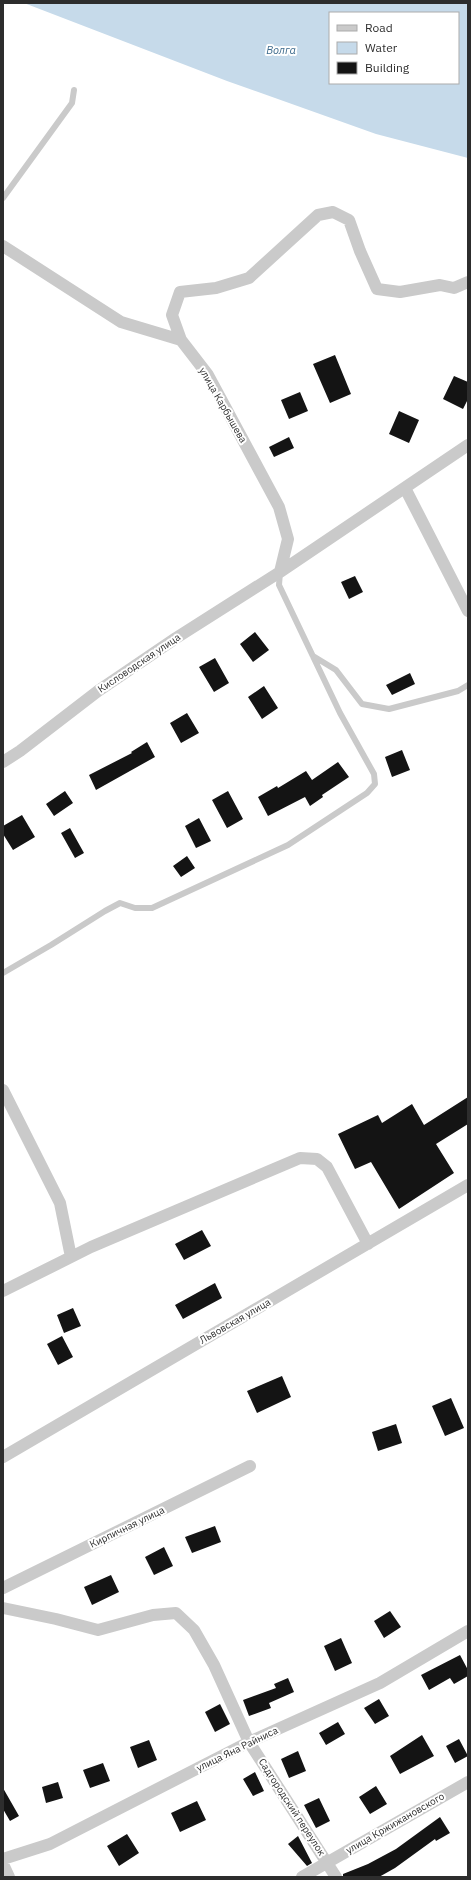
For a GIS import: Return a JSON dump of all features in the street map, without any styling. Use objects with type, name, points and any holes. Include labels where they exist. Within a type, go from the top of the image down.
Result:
[{"type":"street","name":"улица Карбышева","points":[[280,572],[288,539],[279,507],[208,375],[181,340],[172,315],[180,292],[216,288],[249,278],[318,215],[333,212],[349,220],[360,251],[377,289],[400,292],[440,285],[454,288],[468,282]]},
{"type":"street","points":[[3,246],[121,322],[181,340]]},
{"type":"street","name":"Кисловодская улица","points":[[3,762],[20,751],[98,691],[176,638],[280,572],[468,445]]},
{"type":"street","points":[[405,488],[468,611]]},
{"type":"street","points":[[3,1090],[60,1203],[71,1257]]},
{"type":"street","points":[[3,1291],[71,1257],[300,1158],[317,1159],[327,1166],[368,1244]]},
{"type":"street","name":"Львовская улица","points":[[3,1458],[468,1185]]},
{"type":"street","name":"Кирпичная улица","points":[[3,1588],[250,1466]]},
{"type":"street","name":"Садгородский переулок","points":[[3,1608],[56,1619],[98,1630],[153,1615],[176,1613],[194,1630],[214,1665],[250,1742],[336,1877]]},
{"type":"street","name":"улица Яна Райниса","points":[[3,1859],[50,1844],[250,1742],[380,1683],[468,1631]]},
{"type":"street","name":"улица Кржижановского","points":[[302,1877],[468,1782]]},
{"type":"street","points":[[3,1864],[9,1877]]},
{"type":"lane","points":[[3,198],[72,103],[74,90]]},
{"type":"lane","points":[[3,973],[51,945],[104,911],[120,903],[136,908],[152,908],[288,845],[367,793],[375,784],[374,774],[340,713],[279,585],[280,572]]},
{"type":"lane","points":[[313,656],[336,670],[362,704],[389,709],[458,691],[468,685]]},
{"type":"water","name":"Волга","points":[[24,3],[468,3],[468,158],[376,134],[227,81]]},
{"type":"building","points":[[335,355],[351,394],[330,403],[313,364]]},
{"type":"building","points":[[454,376],[468,382],[468,399],[463,409],[443,399]]},
{"type":"building","points":[[300,392],[308,411],[289,419],[281,400]]},
{"type":"building","points":[[399,411],[419,420],[409,443],[389,434]]},
{"type":"building","points":[[289,437],[294,448],[274,457],[269,447]]},
{"type":"building","points":[[355,576],[363,592],[349,599],[341,582]]},
{"type":"building","points":[[255,632],[269,650],[253,662],[240,644]]},
{"type":"building","points":[[215,658],[229,683],[214,692],[199,667]]},
{"type":"building","points":[[410,673],[415,684],[392,695],[386,685]]},
{"type":"building","points":[[264,686],[278,708],[262,719],[248,697]]},
{"type":"building","points":[[187,713],[199,733],[181,743],[170,723]]},
{"type":"building","points":[[147,742],[155,757],[96,790],[89,775],[132,753],[131,752]]},
{"type":"building","points":[[402,750],[410,770],[392,777],[385,757]]},
{"type":"building","points":[[338,762],[349,777],[322,795],[323,797],[310,806],[305,797],[268,816],[258,797],[277,786],[278,788],[306,771],[312,780]]},
{"type":"building","points":[[65,791],[73,803],[54,816],[46,804]]},
{"type":"building","points":[[228,791],[243,819],[227,828],[212,800]]},
{"type":"building","points":[[22,815],[35,837],[13,850],[3,834],[3,826]]},
{"type":"building","points":[[199,818],[211,841],[196,848],[185,826]]},
{"type":"building","points":[[70,828],[84,853],[75,858],[61,833]]},
{"type":"building","points":[[187,856],[195,868],[181,877],[173,866]]},
{"type":"building","points":[[468,1097],[468,1124],[436,1144],[454,1173],[399,1209],[371,1162],[355,1169],[338,1134],[378,1115],[382,1123],[412,1104],[424,1125]]},
{"type":"building","points":[[202,1230],[211,1246],[184,1260],[175,1244]]},
{"type":"building","points":[[215,1283],[222,1298],[183,1319],[175,1305]]},
{"type":"building","points":[[73,1308],[81,1326],[64,1333],[57,1315]]},
{"type":"building","points":[[62,1336],[73,1357],[58,1365],[47,1344]]},
{"type":"building","points":[[282,1376],[291,1397],[257,1413],[247,1391]]},
{"type":"building","points":[[451,1398],[464,1428],[445,1436],[432,1406]]},
{"type":"building","points":[[396,1424],[402,1443],[378,1451],[372,1432]]},
{"type":"building","points":[[215,1526],[221,1542],[192,1553],[185,1537]]},
{"type":"building","points":[[164,1547],[173,1566],[154,1575],[145,1557]]},
{"type":"building","points":[[111,1575],[119,1592],[92,1605],[84,1587]]},
{"type":"building","points":[[390,1611],[401,1627],[384,1638],[374,1621]]},
{"type":"building","points":[[341,1638],[352,1663],[335,1671],[324,1646]]},
{"type":"building","points":[[460,1655],[468,1670],[468,1676],[454,1684],[450,1678],[429,1690],[421,1675]]},
{"type":"building","points":[[288,1678],[294,1692],[269,1703],[271,1708],[249,1716],[243,1700],[276,1688],[274,1684]]},
{"type":"building","points":[[379,1699],[389,1716],[375,1724],[364,1708]]},
{"type":"building","points":[[220,1704],[230,1724],[215,1732],[205,1712]]},
{"type":"building","points":[[338,1722],[345,1734],[326,1745],[319,1733]]},
{"type":"building","points":[[422,1735],[434,1756],[400,1774],[390,1756]]},
{"type":"building","points":[[459,1739],[468,1756],[455,1763],[446,1746]]},
{"type":"building","points":[[149,1740],[157,1760],[138,1768],[130,1747]]},
{"type":"building","points":[[298,1751],[306,1771],[289,1778],[281,1759]]},
{"type":"building","points":[[103,1763],[110,1781],[90,1788],[83,1770]]},
{"type":"building","points":[[255,1772],[264,1791],[253,1796],[243,1779]]},
{"type":"building","points":[[58,1782],[63,1798],[46,1803],[42,1787]]},
{"type":"building","points":[[376,1786],[387,1804],[370,1814],[359,1797]]},
{"type":"building","points":[[3,1788],[19,1816],[10,1821],[3,1809]]},
{"type":"building","points":[[319,1798],[330,1821],[316,1828],[304,1805]]},
{"type":"building","points":[[197,1801],[206,1820],[180,1832],[171,1813]]},
{"type":"building","points":[[440,1817],[450,1833],[436,1841],[435,1839],[395,1868],[379,1877],[343,1877],[343,1874],[368,1864],[396,1849]]},
{"type":"building","points":[[127,1834],[139,1853],[119,1866],[107,1846]]},
{"type":"building","points":[[298,1836],[312,1863],[307,1866],[288,1844]]}]
